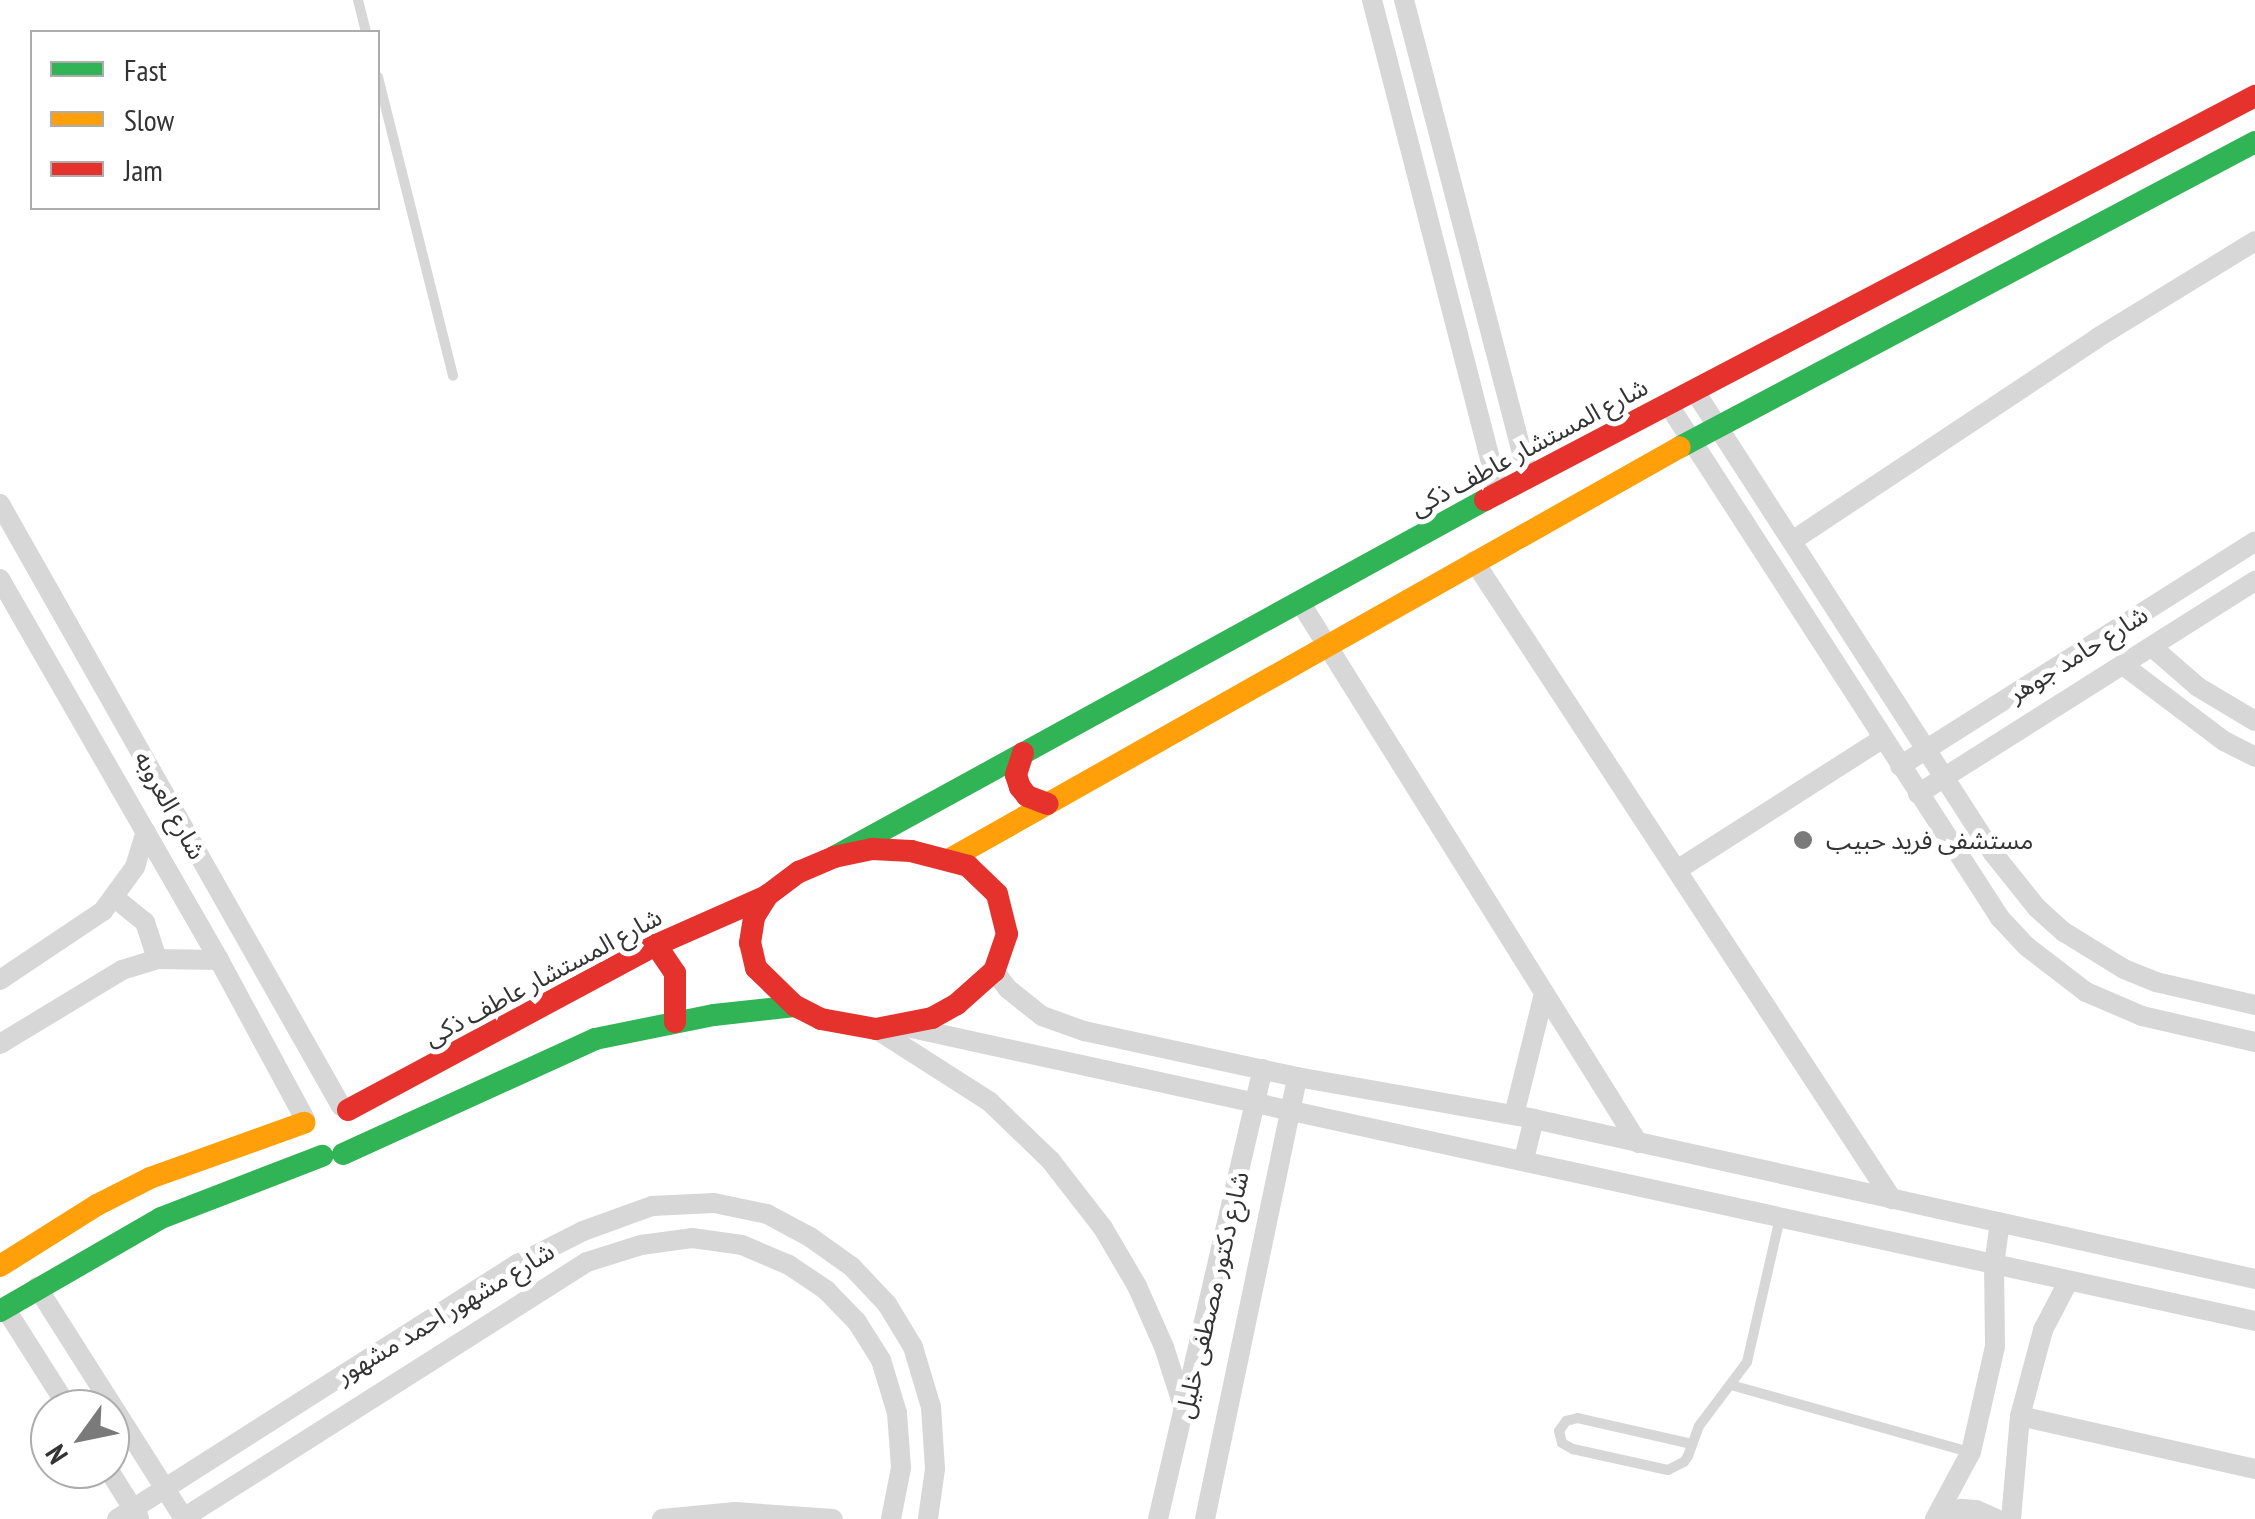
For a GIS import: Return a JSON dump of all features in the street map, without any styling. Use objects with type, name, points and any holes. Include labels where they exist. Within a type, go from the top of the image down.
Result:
[{"type":"street","points":[[1372,0],[1498,494]]},
{"type":"street","points":[[1404,0],[1528,477]]},
{"type":"street","name":"شارع المستشار عاطف ذكى","points":[[834,857],[1528,477],[2255,96]]},
{"type":"street","points":[[948,860],[1692,440],[2255,142]]},
{"type":"street","points":[[1792,541],[2097,338],[2255,240]]},
{"type":"street","points":[[1694,390],[2014,882],[2064,932],[2124,969],[2156,982],[2255,1005]]},
{"type":"street","points":[[1668,404],[2000,918],[2056,971],[2086,992],[2142,1016],[2255,1042]]},
{"type":"street","name":"شارع العروبه","points":[[0,504],[344,1108]]},
{"type":"street","name":"شارع حامد جوهر","points":[[1900,766],[2255,542]]},
{"type":"street","points":[[1474,561],[1892,1199]]},
{"type":"street","name":"شارع العروبه","points":[[0,579],[285,1077],[304,1121]]},
{"type":"street","name":"شارع حامد جوهر","points":[[1918,794],[2255,581]]},
{"type":"street","points":[[1300,602],[1638,1143]]},
{"type":"street","points":[[2152,646],[2198,687],[2255,721]]},
{"type":"street","points":[[2123,665],[2224,742],[2255,756]]},
{"type":"street","points":[[1677,870],[1882,738]]},
{"type":"street","points":[[1023,753],[1018,764],[1020,786],[1027,796],[1048,804]]},
{"type":"street","points":[[5,973],[89,923],[115,898],[135,867],[146,832]]},
{"type":"street","points":[[872,850],[911,850],[948,860],[984,878],[997,894],[1007,934],[994,972],[957,1004],[905,1026],[876,1029],[834,1023],[795,1006],[772,989],[756,968],[750,942],[754,917],[768,896],[799,872],[834,857],[872,850]]},
{"type":"street","name":"شارع المستشار عاطف ذكى","points":[[344,1108],[656,945],[768,896]]},
{"type":"street","points":[[115,898],[145,922],[157,959]]},
{"type":"street","points":[[656,945],[675,973],[675,1022]]},
{"type":"street","points":[[0,1044],[104,978],[157,959],[219,960]]},
{"type":"street","points":[[994,972],[1024,1003],[1062,1025],[1296,1077],[1524,1117],[2255,1278]]},
{"type":"street","points":[[1524,1159],[1524,1117],[1544,994]]},
{"type":"street","points":[[56,1389],[2,1310],[161,1218],[333,1155],[571,1048],[675,1022],[795,1006]]},
{"type":"street","points":[[1054,1056],[1051,1034],[1062,1025]]},
{"type":"street","points":[[905,1026],[1259,1100],[2255,1321]]},
{"type":"street","points":[[876,1029],[990,1102],[1051,1160],[1103,1228],[1137,1286],[1164,1348],[1185,1412]]},
{"type":"street","points":[[285,1077],[304,1076],[314,1061]]},
{"type":"street","name":"شارع دكتور مصطفى خليل","points":[[1158,1519],[1264,1070]]},
{"type":"street","name":"شارع دكتور مصطفى خليل","points":[[1204,1519],[1296,1077]]},
{"type":"street","points":[[0,1266],[136,1185],[304,1121],[320,1105],[344,1108],[356,1133],[333,1155]]},
{"type":"street","points":[[304,1121],[306,1144],[333,1155]]},
{"type":"street","name":"شارع مشهور احمد مشهور","points":[[130,1515],[518,1264],[583,1231],[652,1206],[714,1203],[767,1214],[810,1238],[852,1266],[886,1304],[913,1347],[932,1407],[934,1470],[928,1519]]},
{"type":"street","points":[[1936,1519],[1971,1452],[1994,1346],[1994,1265],[2000,1222]]},
{"type":"street","name":"شارع مشهور احمد مشهور","points":[[183,1519],[587,1262],[642,1244],[692,1238],[742,1245],[790,1265],[826,1290],[858,1322],[881,1360],[898,1413],[900,1468],[891,1519]]},
{"type":"street","points":[[2011,1519],[2020,1416],[2043,1330],[2068,1282]]},
{"type":"street","points":[[38,1287],[183,1519]]},
{"type":"street","points":[[2020,1416],[2255,1470]]},
{"type":"street","points":[[118,1489],[130,1515]]},
{"type":"street","points":[[1936,1519],[1961,1509],[1976,1510],[1996,1519]]},
{"type":"street","points":[[662,1519],[735,1512],[833,1519]]},
{"type":"lane","points":[[358,0],[366,30]]},
{"type":"lane","points":[[380,85],[453,376]]},
{"type":"lane","points":[[1692,1444],[1578,1418],[1566,1421],[1559,1431],[1567,1447],[1668,1470],[1684,1462],[1713,1404],[1748,1362],[1780,1217]]},
{"type":"lane","points":[[1731,1385],[1971,1452]]},
{"type":"traffic: fast","points":[[1680,447],[2255,142]]},
{"type":"traffic: fast","points":[[834,857],[1485,500]]},
{"type":"traffic: fast","points":[[343,1154],[595,1039],[714,1015],[795,1006]]},
{"type":"traffic: fast","points":[[0,1311],[161,1218],[322,1156]]},
{"type":"traffic: slow","points":[[948,860],[1680,447]]},
{"type":"traffic: slow","points":[[0,1266],[97,1205],[150,1178],[304,1123]]},
{"type":"traffic: jam","points":[[1485,500],[2255,96]]},
{"type":"traffic: jam","points":[[1023,753],[1016,775],[1020,787],[1027,796],[1048,804]]},
{"type":"traffic: jam","points":[[872,849],[911,851],[968,866],[997,894],[1007,934],[994,971],[957,1004],[932,1018],[876,1029],[821,1019],[795,1006],[756,968],[750,943],[754,917],[768,895],[799,872],[834,857],[872,849]]},
{"type":"traffic: jam","points":[[348,1110],[656,945],[767,896]]},
{"type":"traffic: jam","points":[[656,945],[675,973],[675,1022]]},
{"type":"place","name":"مستشفى فريد حبيب","points":[[1803,840]]}]
